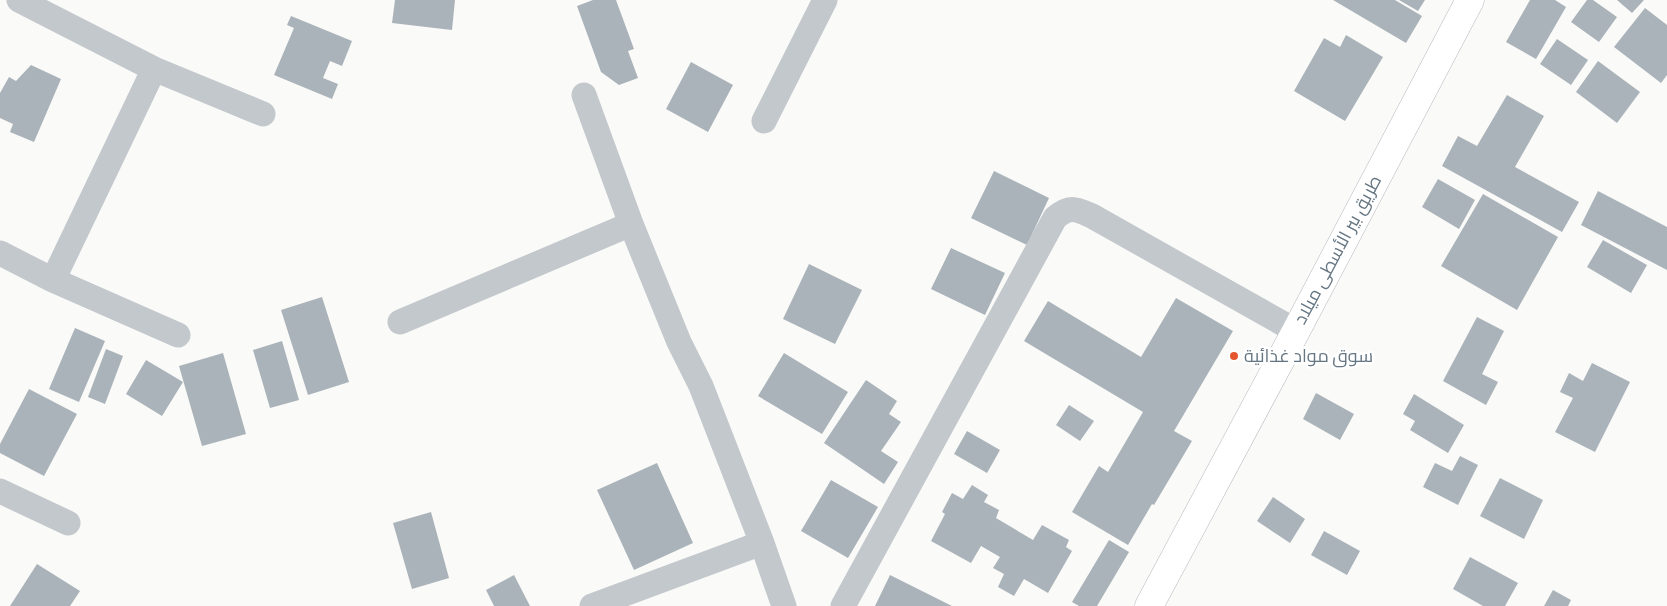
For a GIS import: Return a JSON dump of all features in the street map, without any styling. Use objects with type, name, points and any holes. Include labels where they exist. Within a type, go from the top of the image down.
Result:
[{"type":"main road","name":"طريق بير الأسطى ميلاد","points":[[1149,606],[1470,0]]},
{"type":"street","points":[[19,0],[154,69],[263,114]]},
{"type":"street","points":[[764,121],[825,0]]},
{"type":"street","points":[[53,280],[154,69]]},
{"type":"street","points":[[584,95],[631,224],[679,342],[701,386],[762,543],[784,606]]},
{"type":"street","points":[[844,606],[1055,218],[1063,211],[1075,209],[1092,216],[1296,331]]},
{"type":"street","points":[[400,322],[631,224]]},
{"type":"street","points":[[0,253],[53,280],[178,335]]},
{"type":"street","points":[[2,497],[68,523]]},
{"type":"street","points":[[592,606],[762,543]]},
{"type":"building","points":[[395,0],[455,0],[452,30],[392,23]]},
{"type":"building","points":[[593,0],[616,0],[634,49],[628,51],[638,78],[619,85],[601,72],[577,6]]},
{"type":"building","points":[[1333,0],[1395,0],[1422,16],[1406,43]]},
{"type":"building","points":[[1399,0],[1425,0],[1418,11]]},
{"type":"building","points":[[1530,0],[1555,0],[1566,7],[1536,59],[1506,42]]},
{"type":"building","points":[[1587,0],[1593,0],[1617,17],[1599,42],[1571,22]]},
{"type":"building","points":[[1617,0],[1644,0],[1632,13]]},
{"type":"building","points":[[1645,8],[1667,25],[1667,75],[1661,83],[1614,47]]},
{"type":"building","points":[[291,16],[352,41],[342,66],[330,61],[323,78],[338,84],[332,99],[274,75],[294,28],[287,25]]},
{"type":"building","points":[[1346,35],[1383,57],[1345,121],[1294,91],[1324,38],[1340,47]]},
{"type":"building","points":[[1557,39],[1588,60],[1571,85],[1540,64]]},
{"type":"building","points":[[1598,61],[1640,92],[1617,123],[1576,92]]},
{"type":"building","points":[[691,62],[733,85],[708,132],[666,109]]},
{"type":"building","points":[[31,65],[61,79],[34,142],[10,132],[13,124],[0,118],[0,93],[9,77],[16,81]]},
{"type":"building","points":[[1507,95],[1544,116],[1515,167],[1579,202],[1562,232],[1442,166],[1458,136],[1477,146]]},
{"type":"building","points":[[994,171],[1049,198],[1027,245],[971,218]]},
{"type":"building","points":[[1438,179],[1475,200],[1459,229],[1422,207]]},
{"type":"building","points":[[1598,191],[1667,227],[1667,270],[1581,225]]},
{"type":"building","points":[[1483,194],[1558,237],[1517,310],[1441,266]]},
{"type":"building","points":[[1603,240],[1647,265],[1631,293],[1587,267]]},
{"type":"building","points":[[951,248],[1005,273],[985,315],[931,289]]},
{"type":"building","points":[[809,264],[862,290],[835,344],[783,319]]},
{"type":"building","points":[[322,297],[349,382],[308,395],[281,310]]},
{"type":"building","points":[[1176,298],[1233,331],[1174,431],[1192,441],[1128,545],[1072,512],[1099,466],[1108,472],[1143,412],[1024,341],[1048,301],[1141,357]]},
{"type":"building","points":[[1477,317],[1504,331],[1482,374],[1498,382],[1486,405],[1443,381]]},
{"type":"building","points":[[75,328],[105,341],[79,402],[49,389]]},
{"type":"building","points":[[282,341],[299,400],[270,408],[253,350]]},
{"type":"building","points":[[106,349],[123,356],[105,404],[88,397]]},
{"type":"building","points":[[223,353],[246,434],[202,446],[179,366]]},
{"type":"building","points":[[784,353],[848,392],[822,434],[758,396]]},
{"type":"building","points":[[146,360],[183,382],[162,416],[126,394]]},
{"type":"building","points":[[1592,363],[1630,382],[1595,452],[1555,432],[1573,398],[1560,392],[1569,373],[1583,381]]},
{"type":"building","points":[[866,380],[897,401],[889,414],[901,422],[881,451],[898,462],[884,484],[824,443]]},
{"type":"building","points":[[29,389],[77,414],[44,476],[0,453],[0,444]]},
{"type":"building","points":[[1316,393],[1354,414],[1340,440],[1303,419]]},
{"type":"building","points":[[1414,394],[1464,425],[1448,453],[1410,430],[1415,421],[1403,414]]},
{"type":"building","points":[[1069,405],[1094,421],[1080,441],[1056,425]]},
{"type":"building","points":[[967,431],[1000,450],[987,473],[954,454]]},
{"type":"building","points":[[1460,456],[1478,465],[1458,505],[1423,487],[1435,463],[1452,471]]},
{"type":"building","points":[[657,463],[693,543],[634,570],[597,490]]},
{"type":"building","points":[[1500,478],[1543,500],[1524,539],[1480,516]]},
{"type":"building","points":[[831,480],[878,507],[848,558],[801,531]]},
{"type":"building","points":[[972,485],[988,495],[984,502],[999,510],[996,518],[1033,540],[1042,525],[1069,540],[1066,547],[1072,551],[1048,593],[1024,579],[1014,596],[998,587],[1004,574],[993,568],[1000,557],[981,546],[971,563],[931,541],[945,514],[942,512],[952,493],[963,499]]},
{"type":"building","points":[[1273,497],[1305,519],[1290,543],[1257,521]]},
{"type":"building","points":[[431,512],[449,578],[412,589],[393,523]]},
{"type":"building","points":[[1324,531],[1360,551],[1347,575],[1311,555]]},
{"type":"building","points":[[1109,540],[1129,552],[1097,606],[1079,606],[1072,602]]},
{"type":"building","points":[[1470,557],[1518,583],[1505,606],[1483,606],[1453,589]]},
{"type":"building","points":[[37,564],[80,591],[70,606],[10,606]]},
{"type":"building","points":[[514,575],[530,606],[494,606],[486,590]]},
{"type":"building","points":[[890,575],[952,606],[875,606]]},
{"type":"building","points":[[1553,590],[1571,600],[1568,606],[1544,606]]},
{"type":"place","name":"سوق مواد غذائية","points":[[1234,356]]}]
